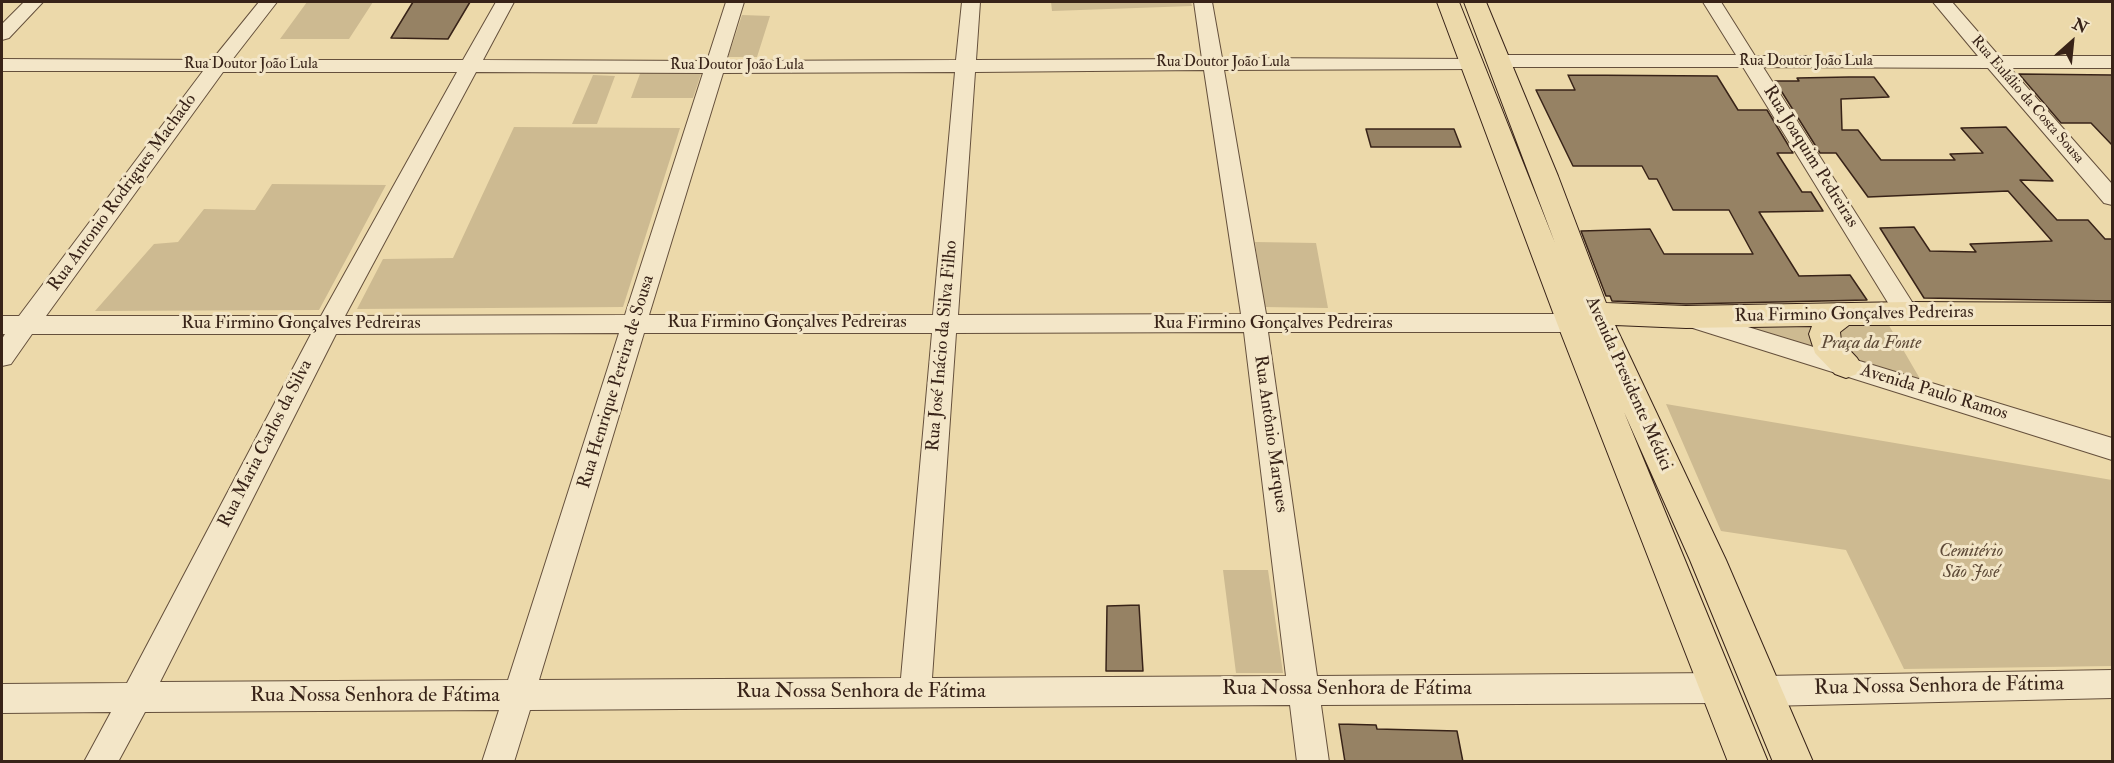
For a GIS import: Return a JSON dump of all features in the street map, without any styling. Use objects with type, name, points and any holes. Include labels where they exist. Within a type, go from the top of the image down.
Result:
[{"type":"main road","name":"Avenida Presidente Médici","points":[[1448,2],[1486,62],[1584,318],[1668,561],[1748,762]]},
{"type":"main road","name":"Avenida Presidente Médici","points":[[1475,2],[1486,62]]},
{"type":"main road","name":"Rua Firmino Gonçalves Pedreiras","points":[[1584,318],[1907,313],[2112,314]]},
{"type":"main road","points":[[1842,314],[1827,326],[1824,334],[1826,345],[1846,366]]},
{"type":"main road","name":"Avenida Presidente Médici","points":[[1584,318],[1708,560],[1793,762]]},
{"type":"main road","points":[[1668,561],[1708,560]]},
{"type":"street","points":[[2,34],[34,2]]},
{"type":"street","name":"Rua Antonio Rodrigues Machado","points":[[2,357],[14,326],[268,2]]},
{"type":"street","name":"Rua Maria Carlos da Silva","points":[[100,762],[136,697],[328,323],[505,2]]},
{"type":"street","name":"Rua Henrique Pereira de Sousa","points":[[498,762],[735,2]]},
{"type":"street","name":"Rua José Inácio da Silva Filho","points":[[915,691],[971,2]]},
{"type":"street","name":"Rua Antônio Marques","points":[[1203,2],[1255,324],[1313,762]]},
{"type":"street","name":"Rua Joaquim Pedreiras","points":[[1712,2],[1907,313]]},
{"type":"street","name":"Rua Eulálio da Costa Sousa","points":[[1942,2],[2112,198]]},
{"type":"street","name":"Rua Doutor João Lula","points":[[2,65],[470,64],[714,67],[1213,62],[2112,62]]},
{"type":"street","name":"Avenida Paulo Ramos","points":[[1686,317],[2112,449]]},
{"type":"street","name":"Rua Firmino Gonçalves Pedreiras","points":[[14,326],[328,323],[1255,324],[1584,318]]},
{"type":"street","name":"Rua Nossa Senhora de Fátima","points":[[1765,691],[2112,684]]},
{"type":"street","name":"Rua Nossa Senhora de Fátima","points":[[2,698],[1720,688]]},
{"type":"green space","points":[[307,2],[373,2],[349,39],[280,39]]},
{"type":"green space","points":[[1051,2],[1191,2],[1192,6],[1052,11]]},
{"type":"green space","points":[[742,15],[770,16],[757,57],[728,57]]},
{"type":"green space","points":[[641,71],[702,71],[693,98],[631,98]]},
{"type":"green space","points":[[593,75],[615,76],[597,124],[572,124]]},
{"type":"green space","points":[[514,127],[680,128],[623,307],[357,309],[383,259],[453,258]]},
{"type":"green space","points":[[272,184],[386,185],[319,310],[95,311],[154,244],[178,242],[204,209],[255,210]]},
{"type":"green space","points":[[1255,242],[1316,243],[1328,308],[1264,307]]},
{"type":"green space","name":"Praça da Fonte","points":[[1725,321],[1887,322],[1923,384]]},
{"type":"green space","name":"Cemitério São José","points":[[1666,404],[2112,480],[2112,666],[1904,669],[1846,550],[1721,531]]},
{"type":"green space","points":[[1223,570],[1268,570],[1283,673],[1236,673]]},
{"type":"building","points":[[413,2],[470,2],[448,39],[391,38]]},
{"type":"building","points":[[2019,74],[2112,75],[2112,145],[2091,123],[2061,123]]},
{"type":"building","points":[[1568,75],[1717,76],[1738,110],[1767,110],[1793,153],[1777,153],[1802,192],[1811,192],[1823,211],[1759,212],[1799,276],[1850,275],[1867,300],[1686,304],[1612,301],[1610,296],[1606,296],[1581,231],[1650,229],[1664,254],[1753,254],[1729,210],[1673,210],[1657,179],[1649,179],[1642,166],[1573,166],[1536,90],[1575,90]]},
{"type":"building","points":[[1874,77],[1889,97],[1841,99],[1842,130],[1858,130],[1881,160],[1955,160],[1950,154],[1983,153],[1961,128],[2006,127],[2053,181],[2020,180],[2057,220],[2088,220],[2105,239],[2112,239],[2112,301],[1924,298],[1880,228],[1914,227],[1930,251],[1976,252],[1970,244],[2052,241],[2008,191],[1868,197],[1836,153],[1820,153],[1775,81],[1799,81],[1797,78]]},
{"type":"building","points":[[1366,129],[1454,129],[1461,147],[1371,147]]},
{"type":"building","points":[[1139,605],[1143,671],[1106,671],[1107,606]]},
{"type":"building","points":[[1339,724],[1376,725],[1377,729],[1457,731],[1463,762],[1345,762]]}]
